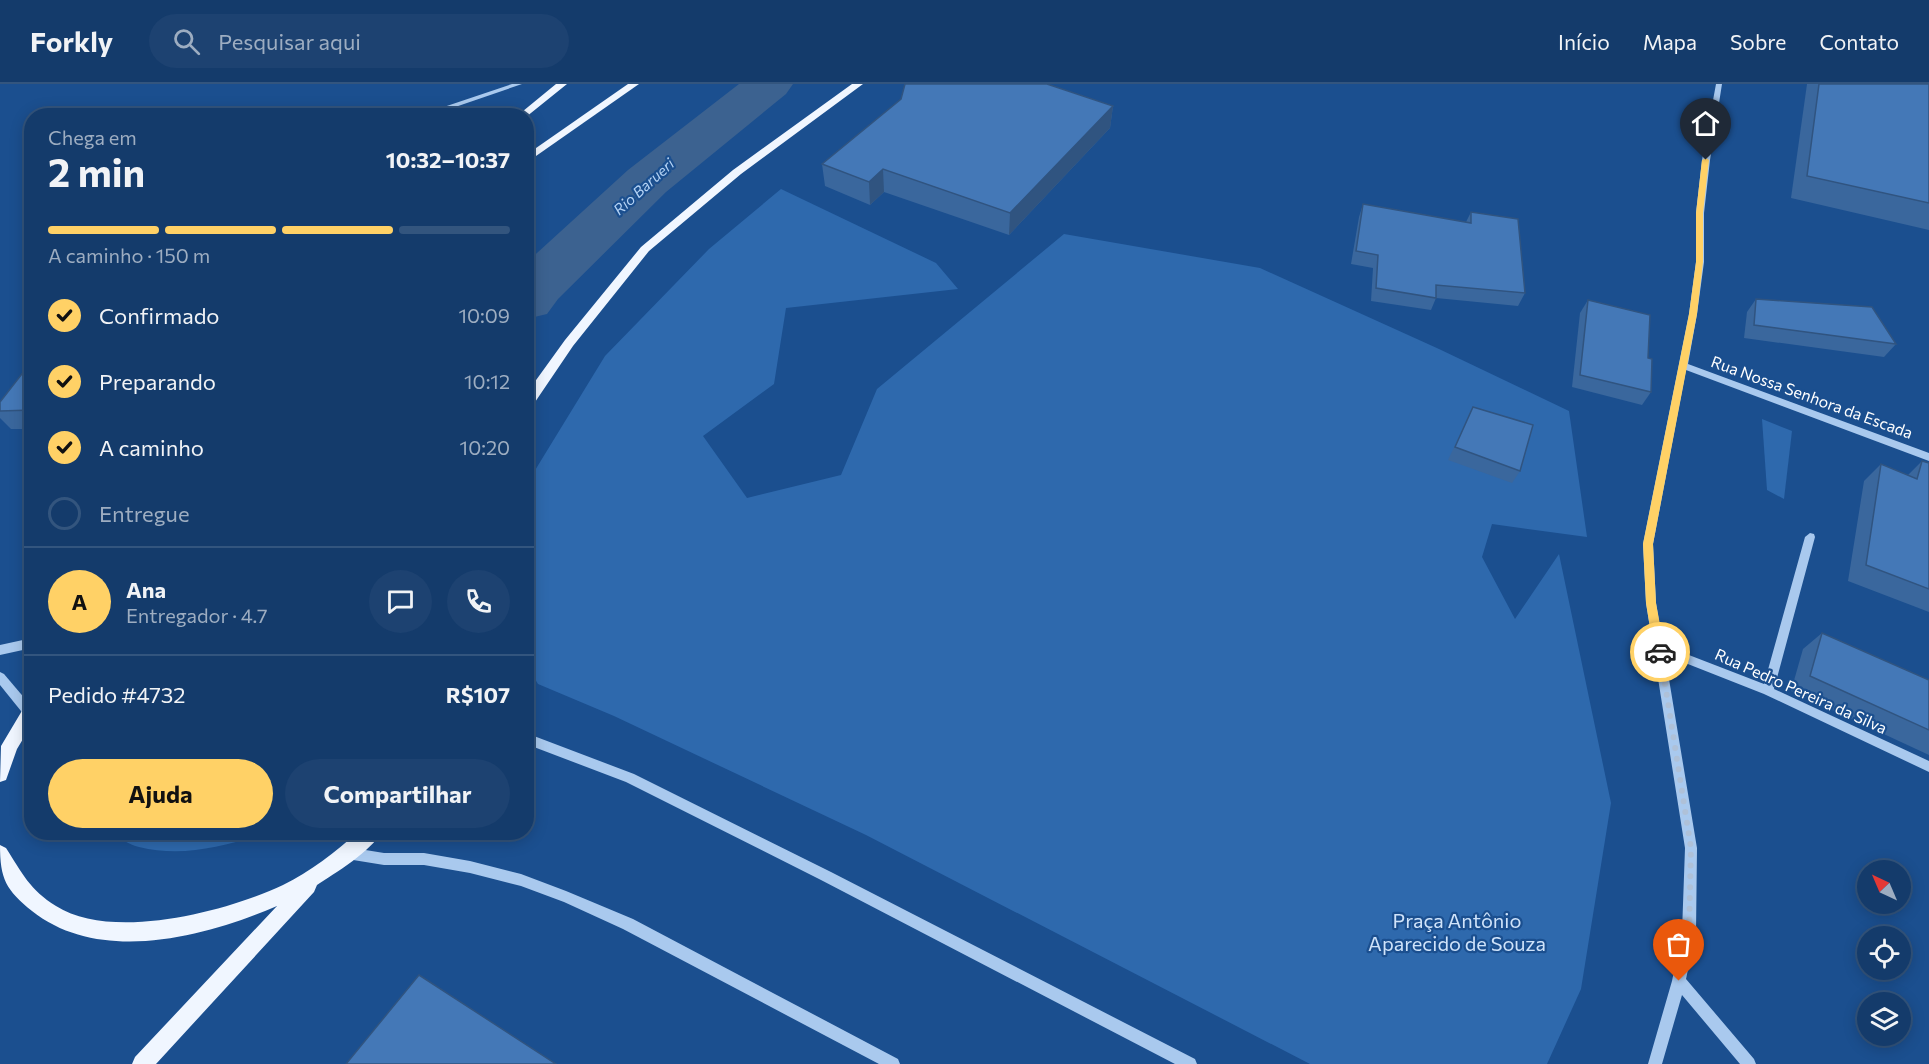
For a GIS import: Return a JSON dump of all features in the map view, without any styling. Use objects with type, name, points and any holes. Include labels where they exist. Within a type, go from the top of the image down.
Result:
[{"type":"main road","points":[[532,108],[562,84]]},
{"type":"main road","points":[[534,154],[634,84]]},
{"type":"main road","points":[[534,393],[569,343],[645,249],[737,172],[858,84]]},
{"type":"main road","points":[[0,774],[9,746],[24,720]]},
{"type":"main road","points":[[0,854],[6,870],[19,888],[35,903],[55,916],[105,931],[134,932],[197,925],[228,916],[292,889],[321,872],[362,840]]},
{"type":"main road","points":[[142,1064],[321,872]]},
{"type":"street","points":[[445,108],[519,84]]},
{"type":"street","points":[[1655,1064],[1679,981],[1689,932],[1691,848],[1651,603],[1648,544],[1684,366],[1700,262],[1700,213],[1706,160],[1719,84]]},
{"type":"street","name":"Rua Nossa Senhora da Escada","points":[[1684,366],[1929,457]]},
{"type":"street","points":[[1768,691],[1810,537]]},
{"type":"street","points":[[0,650],[24,645]]},
{"type":"street","name":"Rua Pedro Pereira da Silva","points":[[1659,648],[1768,691],[1929,767]]},
{"type":"street","points":[[0,677],[24,703]]},
{"type":"street","points":[[534,741],[630,778],[826,876],[1190,1064]]},
{"type":"street","points":[[347,853],[384,859],[424,859],[470,867],[520,880],[566,897],[628,924],[893,1064]]},
{"type":"street","points":[[1679,981],[1749,1064]]},
{"type":"green space","name":"Praça Antônio Aparecido de Souza","points":[[781,189],[936,263],[958,289],[786,308],[774,384],[703,436],[747,498],[841,475],[877,389],[1064,234],[1260,268],[1569,411],[1587,537],[1492,524],[1482,557],[1515,619],[1559,554],[1611,803],[1581,989],[1547,1064],[1310,1064],[866,835],[614,716],[538,684],[534,677],[534,472],[605,356],[709,249]]},
{"type":"green space","points":[[1762,419],[1792,431],[1784,499],[1767,490]]},
{"type":"green space","points":[[123,840],[242,840],[188,851],[155,850]]},
{"type":"building","points":[[905,84],[1047,84],[1113,106],[1010,213],[883,169],[869,182],[822,164],[901,99]]},
{"type":"building","points":[[1819,84],[1929,84],[1929,203],[1807,176]]},
{"type":"building","points":[[1363,204],[1471,223],[1471,212],[1518,219],[1525,293],[1436,285],[1436,298],[1376,288],[1378,255],[1356,251]]},
{"type":"building","points":[[1756,299],[1872,307],[1896,344],[1754,325]]},
{"type":"building","points":[[1588,300],[1650,315],[1648,358],[1652,359],[1651,392],[1580,375]]},
{"type":"building","points":[[24,371],[24,410],[0,411],[0,402]]},
{"type":"building","points":[[1473,407],[1533,425],[1520,471],[1455,447]]},
{"type":"building","points":[[1922,461],[1929,463],[1929,589],[1866,565],[1881,464],[1917,479]]},
{"type":"building","points":[[1822,633],[1929,680],[1929,730],[1810,676]]},
{"type":"building","points":[[419,975],[556,1064],[346,1064]]},
{"type":"waterway","name":"Rio Barueri","points":[[534,290],[647,181],[769,84]]},
{"type":"way so far","points":[[1660,652],[1691,848],[1689,932],[1679,981]]},
{"type":"route","points":[[1660,652],[1648,577],[1648,544],[1693,314],[1700,262],[1700,213],[1706,160]]}]
